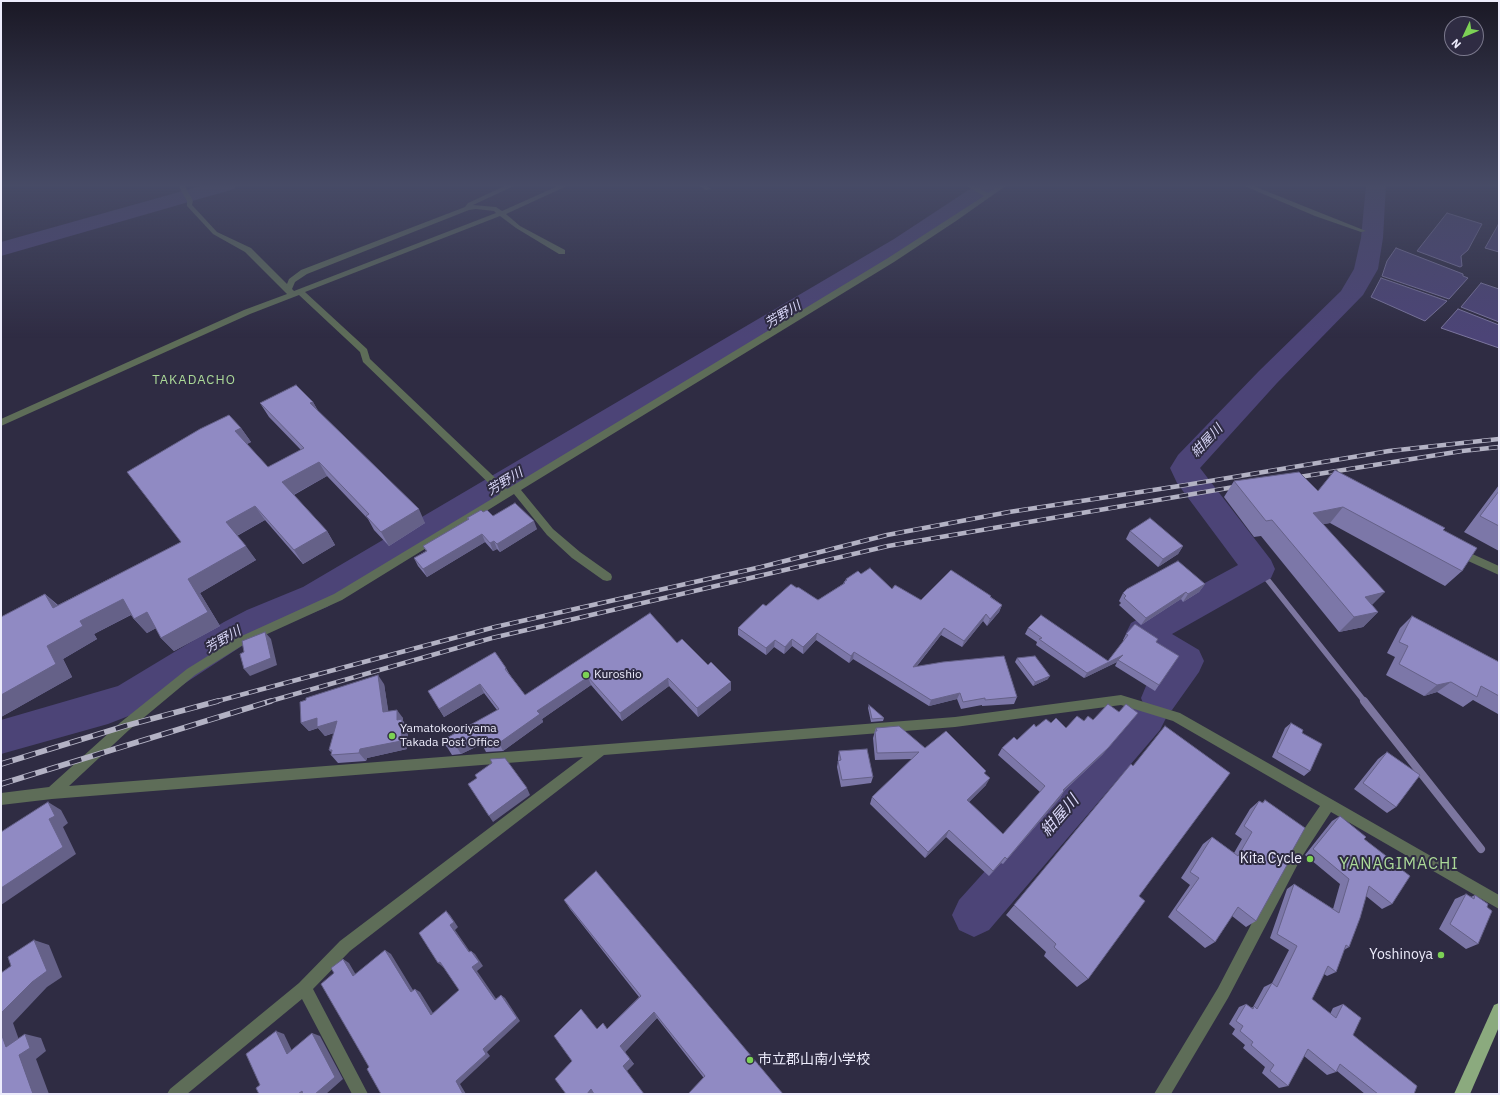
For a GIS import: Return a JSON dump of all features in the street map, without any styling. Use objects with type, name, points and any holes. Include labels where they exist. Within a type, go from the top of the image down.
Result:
[{"type":"main road","points":[[1462,1094],[1499,1010]]},
{"type":"street","points":[[221,236],[248,250],[293,292],[364,351],[366,360],[494,482],[512,492],[550,532],[576,555],[608,577]]},
{"type":"street","points":[[293,292],[292,281],[304,272],[396,236]]},
{"type":"street","points":[[1,423],[198,333],[293,292],[441,236]]},
{"type":"street","points":[[534,236],[562,252]]},
{"type":"street","points":[[52,793],[125,726],[191,672],[239,642],[338,597],[512,492],[928,236]]},
{"type":"street","points":[[1451,548],[1499,571]]},
{"type":"street","points":[[1,799],[52,793],[955,722],[1120,700],[1176,717],[1499,902]]},
{"type":"street","points":[[175,1094],[304,988],[344,946],[601,750]]},
{"type":"street","points":[[1162,1094],[1223,993],[1296,853],[1329,804]]},
{"type":"street","points":[[304,988],[360,1094]]},
{"type":"shaded area","points":[[1429,236],[1475,236],[1468,250],[1461,256],[1462,266],[1460,267],[1417,251]]},
{"type":"shaded area","points":[[1492,236],[1499,236],[1499,252],[1485,248]]},
{"type":"shaded area","points":[[1396,248],[1463,274],[1463,276],[1468,278],[1449,299],[1382,276],[1387,261]]},
{"type":"shaded area","points":[[1381,278],[1447,301],[1425,321],[1371,297]]},
{"type":"shaded area","points":[[1481,283],[1499,289],[1499,322],[1461,307]]},
{"type":"shaded area","points":[[1458,309],[1499,325],[1499,348],[1441,328]]},
{"type":"building","points":[[296,385],[313,402],[310,403],[419,509],[381,532],[366,516],[369,514],[319,462],[282,482],[327,531],[294,550],[255,506],[226,522],[246,546],[188,579],[208,612],[161,638],[147,612],[134,619],[123,599],[80,621],[83,626],[47,646],[56,664],[1,695],[1,617],[45,594],[53,608],[181,542],[127,472],[200,429],[229,415],[241,428],[235,431],[268,467],[304,448],[260,403]]},
{"type":"building","points":[[1335,470],[1445,528],[1443,530],[1477,548],[1462,571],[1343,507],[1313,513],[1385,592],[1365,597],[1378,612],[1354,617],[1272,520],[1266,521],[1234,481],[1299,472],[1318,491]]},
{"type":"building","points":[[1499,491],[1499,526],[1480,516]]},
{"type":"building","points":[[515,503],[534,521],[497,544],[494,541],[490,543],[482,534],[423,569],[414,558],[427,551],[423,546],[469,519],[467,518],[481,510],[483,512],[487,510],[493,516]]},
{"type":"building","points":[[1150,518],[1183,546],[1163,559],[1130,531]]},
{"type":"building","points":[[1178,561],[1205,584],[1188,594],[1186,592],[1146,618],[1124,598],[1126,596],[1123,593],[1127,589]]},
{"type":"building","points":[[870,568],[892,589],[895,585],[921,600],[951,570],[1002,605],[990,619],[986,614],[964,641],[944,628],[913,667],[943,662],[1004,656],[1017,697],[985,700],[985,698],[963,702],[960,693],[931,700],[854,652],[851,656],[817,633],[803,647],[792,639],[785,647],[775,640],[766,648],[738,628],[763,604],[766,606],[791,584],[818,600],[845,583],[844,582],[847,580],[846,579],[858,571],[861,574]]},
{"type":"building","points":[[650,613],[677,643],[682,639],[708,665],[711,662],[731,682],[697,708],[668,678],[620,713],[588,677],[537,711],[540,714],[499,743],[482,744],[477,736],[456,746],[447,747],[443,740],[499,709],[480,684],[439,709],[428,691],[495,652],[506,668],[505,669],[525,695]]},
{"type":"building","points":[[1041,615],[1108,661],[1128,635],[1126,634],[1135,624],[1158,639],[1156,642],[1179,656],[1159,685],[1118,660],[1123,655],[1087,673],[1039,639],[1042,638],[1028,628]]},
{"type":"building","points":[[1412,616],[1499,662],[1499,696],[1481,686],[1477,697],[1451,682],[1437,685],[1399,664],[1408,646],[1399,642]]},
{"type":"building","points":[[265,632],[271,658],[244,669],[240,654],[244,652],[242,641]]},
{"type":"building","points":[[1035,656],[1050,676],[1035,682],[1017,658]]},
{"type":"building","points":[[378,675],[383,712],[397,710],[397,720],[402,719],[401,741],[360,749],[359,753],[331,755],[332,750],[329,750],[337,721],[317,727],[317,718],[301,723],[300,702],[306,700],[306,698]]},
{"type":"building","points":[[1108,704],[1119,712],[1126,704],[1138,713],[1108,748],[1063,790],[1064,791],[1007,859],[1005,857],[993,871],[949,830],[928,852],[872,797],[919,752],[877,753],[876,728],[899,726],[925,748],[946,731],[986,771],[984,773],[990,778],[967,800],[1003,834],[1045,786],[1002,748],[1014,737],[1017,740],[1034,724],[1036,727],[1046,719],[1051,723],[1056,718],[1066,728],[1077,716],[1084,721],[1088,716],[1093,720]]},
{"type":"building","points":[[869,705],[884,718],[872,719]]},
{"type":"building","points":[[1291,723],[1303,730],[1302,733],[1322,744],[1310,771],[1277,752]]},
{"type":"building","points":[[1165,726],[1230,773],[1139,896],[1145,901],[1088,979],[1054,947],[1056,944],[1014,905],[1131,764],[1133,766]]},
{"type":"building","points":[[867,749],[873,777],[842,780],[838,761],[841,760],[839,751]]},
{"type":"building","points":[[1387,752],[1420,775],[1396,807],[1363,783]]},
{"type":"building","points":[[505,758],[527,788],[489,816],[468,784],[477,778],[475,775],[492,763],[490,759]]},
{"type":"building","points":[[1265,800],[1305,828],[1287,860],[1287,865],[1256,921],[1238,907],[1215,942],[1176,910],[1199,878],[1190,872],[1212,837],[1238,856],[1252,832],[1244,826],[1259,801],[1263,803]]},
{"type":"building","points":[[48,802],[55,816],[49,819],[63,847],[1,888],[1,832]]},
{"type":"building","points":[[1340,816],[1366,837],[1364,839],[1410,876],[1392,904],[1369,886],[1360,918],[1349,947],[1346,945],[1336,972],[1328,966],[1312,999],[1336,1018],[1343,1004],[1361,1018],[1353,1035],[1417,1086],[1414,1094],[1378,1094],[1340,1064],[1336,1072],[1308,1049],[1288,1086],[1270,1071],[1274,1065],[1251,1045],[1253,1042],[1240,1031],[1243,1026],[1236,1021],[1246,1004],[1253,1009],[1254,1006],[1257,1009],[1272,983],[1277,987],[1297,946],[1277,934],[1294,884],[1339,913],[1349,879],[1313,849]]},
{"type":"building","points":[[596,871],[783,1094],[688,1094],[705,1076],[654,1012],[620,1046],[630,1059],[623,1066],[644,1094],[594,1094],[591,1089],[587,1094],[566,1094],[555,1079],[572,1061],[554,1036],[581,1009],[597,1029],[603,1023],[607,1029],[641,996],[564,900]]},
{"type":"building","points":[[1466,894],[1474,899],[1475,895],[1488,904],[1487,907],[1492,911],[1478,944],[1450,924]]},
{"type":"building","points":[[446,911],[454,922],[450,925],[469,952],[471,951],[479,962],[472,967],[495,1000],[501,995],[517,1018],[483,1049],[486,1054],[456,1081],[463,1094],[381,1094],[367,1069],[369,1067],[321,984],[334,973],[331,968],[343,959],[353,976],[385,950],[411,992],[415,989],[431,1015],[459,990],[440,962],[438,963],[419,933]]},
{"type":"building","points":[[34,940],[47,971],[32,982],[1,1013],[1,973],[11,966],[8,957]]},
{"type":"building","points":[[276,1031],[287,1054],[312,1033],[335,1077],[315,1094],[303,1094],[302,1091],[298,1094],[259,1094],[256,1088],[260,1085],[246,1054]]},
{"type":"building","points":[[1,1033],[6,1047],[25,1034],[30,1048],[19,1055],[33,1094],[1,1094]]},
{"type":"waterway","points":[[1,249],[47,236]]},
{"type":"waterway","name":"芳野川","points":[[1,737],[108,707],[131,698],[236,632],[259,620],[315,597],[914,236]]},
{"type":"waterway","name":"紺屋川","points":[[1159,698],[1186,661],[1143,633],[1259,569],[1188,475],[1185,468],[1188,462],[1268,377],[1351,295],[1366,269],[1372,236]]},
{"type":"waterway","points":[[1259,569],[1365,702]]},
{"type":"waterway","points":[[1364,701],[1481,849]]},
{"type":"waterway","name":"紺屋川","points":[[974,915],[1147,718]]},
{"type":"railway","points":[[214,702],[495,627],[761,567],[887,535],[1009,512],[1186,485],[1389,451],[1499,439]]},
{"type":"railway","points":[[1293,478],[1462,451],[1499,447]]},
{"type":"railway","points":[[267,702],[492,638],[888,546],[1240,486]]},
{"type":"railway","points":[[1,764],[125,726],[218,701]]},
{"type":"railway","points":[[1,784],[271,701]]},
{"type":"place","name":"Kuroshio","points":[[586,675]]},
{"type":"place","name":"Yamatokooriyama Takada Post Office","points":[[392,736]]},
{"type":"place","name":"Kita Cycle","points":[[1310,859]]},
{"type":"place","name":"Yoshinoya","points":[[1441,955]]},
{"type":"place","name":"市立郡山南小学校","points":[[750,1060]]},
{"type":"district","name":"TAKADACHO","points":[[194,380]]},
{"type":"district","name":"YANAGIMACHI","points":[[1399,864]]}]
